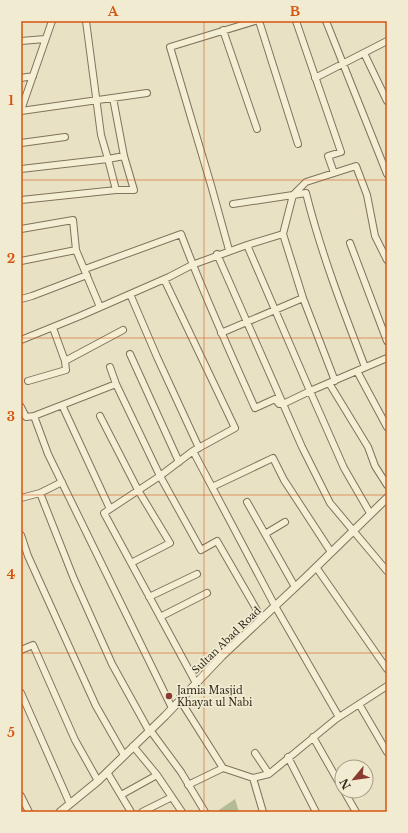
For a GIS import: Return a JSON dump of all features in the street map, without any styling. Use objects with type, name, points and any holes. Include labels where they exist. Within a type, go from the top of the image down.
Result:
[{"type":"street","points":[[52,21],[21,111],[147,93]]},
{"type":"street","points":[[86,21],[101,135],[116,190]]},
{"type":"street","points":[[229,250],[170,47],[255,21]]},
{"type":"street","points":[[259,21],[298,144]]},
{"type":"street","points":[[296,21],[341,152],[328,156],[334,173]]},
{"type":"street","points":[[326,21],[387,174]]},
{"type":"street","points":[[223,30],[257,129]]},
{"type":"street","points":[[21,41],[45,39]]},
{"type":"street","points":[[315,78],[387,41]]},
{"type":"street","points":[[364,53],[387,101]]},
{"type":"street","points":[[21,78],[33,76]]},
{"type":"street","points":[[21,200],[116,190],[134,190],[124,156],[113,98]]},
{"type":"street","points":[[21,143],[65,137]]},
{"type":"street","points":[[21,169],[124,156]]},
{"type":"street","points":[[387,260],[375,236],[367,195],[356,166],[306,182],[293,194],[283,234],[303,298],[332,382],[368,447],[375,466],[387,485]]},
{"type":"street","points":[[233,204],[306,193],[315,228],[340,303],[365,367]]},
{"type":"street","points":[[21,229],[73,220],[76,250],[100,307]]},
{"type":"street","points":[[21,299],[32,296],[86,272],[181,234],[192,265],[255,408],[274,399],[279,404],[283,404],[365,367],[386,361]]},
{"type":"street","points":[[21,340],[53,328],[218,254],[283,234]]},
{"type":"street","points":[[350,243],[387,341]]},
{"type":"street","points":[[247,245],[344,468],[370,513]]},
{"type":"street","points":[[21,261],[76,250]]},
{"type":"street","points":[[218,254],[302,447],[330,503],[387,571]]},
{"type":"street","points":[[164,279],[235,428],[196,449],[160,476],[104,513],[196,683]]},
{"type":"street","points":[[130,294],[212,486],[276,606],[339,717]]},
{"type":"street","points":[[221,333],[274,309],[303,298]]},
{"type":"street","points":[[28,382],[66,370],[65,361],[53,328]]},
{"type":"street","points":[[65,361],[123,330]]},
{"type":"street","points":[[130,354],[179,462]]},
{"type":"street","points":[[110,367],[116,384],[160,476],[201,550],[217,541],[262,619]]},
{"type":"street","points":[[357,371],[387,428]]},
{"type":"street","points":[[21,407],[26,418],[116,384]]},
{"type":"street","points":[[62,405],[110,509]]},
{"type":"street","points":[[34,416],[48,454],[172,708]]},
{"type":"street","points":[[100,416],[138,490],[170,543],[131,562]]},
{"type":"street","points":[[212,486],[273,458],[284,480],[331,552]]},
{"type":"street","points":[[21,498],[40,492],[62,482]]},
{"type":"street","points":[[40,492],[74,579],[108,656],[150,730],[188,785],[204,812]]},
{"type":"street","name":"Sultan Abad Road","points":[[60,812],[98,781],[196,683],[387,498]]},
{"type":"street","points":[[247,502],[295,587]]},
{"type":"street","points":[[265,534],[285,522]]},
{"type":"street","points":[[21,535],[28,556],[96,706],[124,755]]},
{"type":"street","points":[[316,567],[387,669]]},
{"type":"street","points":[[150,597],[197,574]]},
{"type":"street","points":[[160,617],[207,593]]},
{"type":"street","points":[[21,650],[33,645],[75,740],[98,781]]},
{"type":"street","points":[[180,700],[223,768],[253,778],[269,774],[339,717],[387,686]]},
{"type":"street","points":[[21,693],[70,804]]},
{"type":"street","points":[[359,704],[387,752]]},
{"type":"street","points":[[313,737],[334,774]]},
{"type":"street","points":[[134,746],[182,812]]},
{"type":"street","points":[[256,753],[269,774]]},
{"type":"street","points":[[288,757],[316,812]]},
{"type":"street","points":[[188,785],[223,768]]},
{"type":"street","points":[[107,772],[131,812]]},
{"type":"street","points":[[121,795],[156,775]]},
{"type":"street","points":[[253,778],[263,812]]},
{"type":"street","points":[[21,796],[29,812]]},
{"type":"street","points":[[142,812],[172,797]]},
{"type":"street","points":[[349,799],[356,812]]},
{"type":"green space","points":[[235,799],[239,812],[216,812]]},
{"type":"place","name":"Jamia Masjid Khayat ul Nabi","points":[[169,696]]}]
